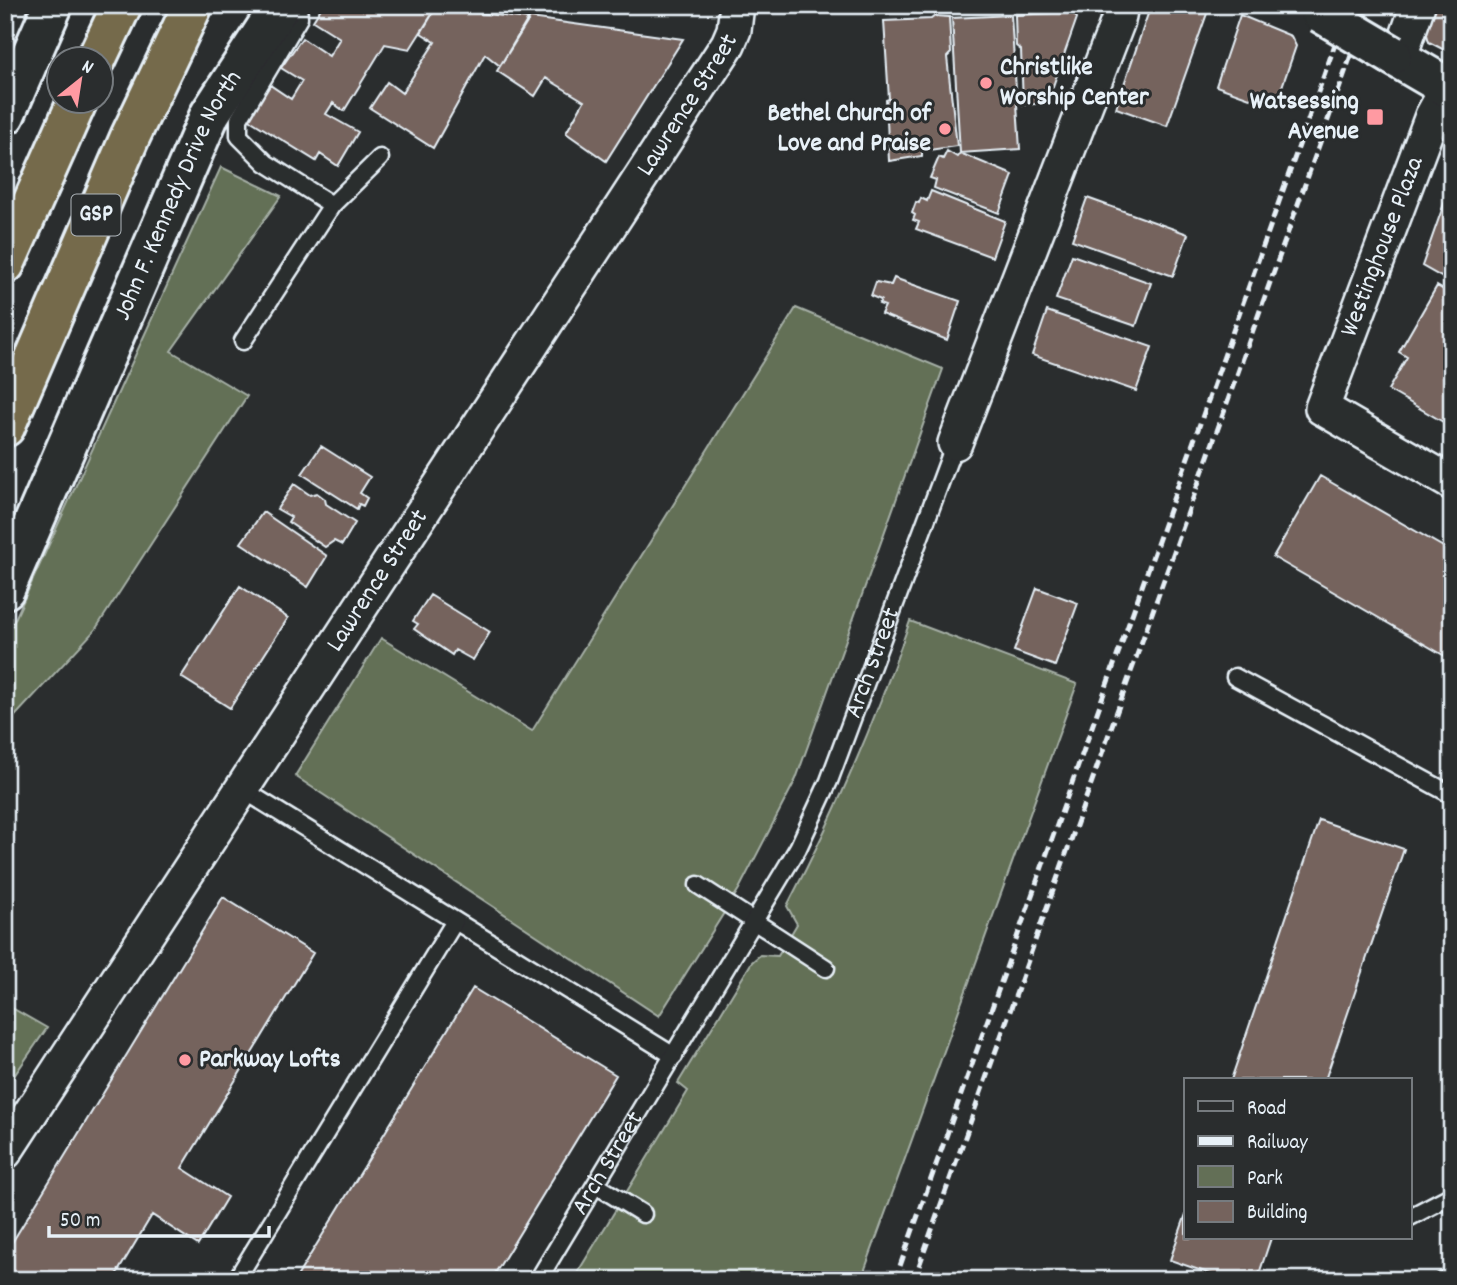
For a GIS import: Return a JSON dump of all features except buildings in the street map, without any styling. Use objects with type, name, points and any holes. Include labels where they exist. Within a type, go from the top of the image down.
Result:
[{"type":"highway","points":[[103,46],[122,5]]},
{"type":"highway","name":"GSP","points":[[5,428],[113,175],[192,5]]},
{"type":"highway","name":"GSP","points":[[5,264],[71,116]]},
{"type":"main road","points":[[5,115],[53,5]]},
{"type":"main road","name":"John F. Kennedy Drive North","points":[[5,589],[210,114],[281,5]]},
{"type":"main road","points":[[1314,9],[1450,89]]},
{"type":"street","name":"Lawrence Street","points":[[5,1152],[728,44],[734,30],[737,5]]},
{"type":"street","name":"Arch Street","points":[[956,443],[1118,21],[1121,5]]},
{"type":"street","points":[[1395,57],[1418,5]]},
{"type":"street","name":"Westinghouse Plaza","points":[[1450,89],[1432,116],[1322,408],[1452,483]]},
{"type":"lane","points":[[298,5],[299,18],[239,119],[239,136],[266,163],[332,205]]},
{"type":"lane","points":[[243,341],[332,205],[380,158]]},
{"type":"lane","name":"Arch Street","points":[[538,1280],[798,848],[829,781],[956,443]]},
{"type":"lane","points":[[1235,677],[1452,795]]},
{"type":"lane","points":[[242,789],[674,1056]]},
{"type":"lane","points":[[698,885],[826,968]]},
{"type":"lane","points":[[236,1280],[455,921]]},
{"type":"lane","points":[[596,1185],[643,1214]]},
{"type":"lane","points":[[1412,1216],[1452,1195]]},
{"type":"green space","points":[[221,167],[281,196],[171,351],[247,396],[95,630],[5,727],[5,641]]},
{"type":"green space","points":[[796,308],[943,369],[796,779],[739,889],[659,1016],[295,776],[381,638],[532,731]]},
{"type":"green space","points":[[910,621],[1077,684],[861,1280],[573,1280],[688,1091],[678,1083],[752,962],[760,955],[778,956],[797,924],[787,906],[854,766]]},
{"type":"green space","points":[[5,1004],[47,1028],[5,1089]]},
{"type":"railway","points":[[895,1280],[1349,5]]},
{"type":"railway","points":[[914,1280],[1369,5]]},
{"type":"place","name":"Christlike Worship Center","points":[[986,83]]},
{"type":"place","name":"Watsessing Avenue","points":[[1375,117]]},
{"type":"place","name":"Bethel Church of Love and Praise","points":[[945,129]]},
{"type":"place","name":"Parkway Lofts","points":[[185,1060]]}]
